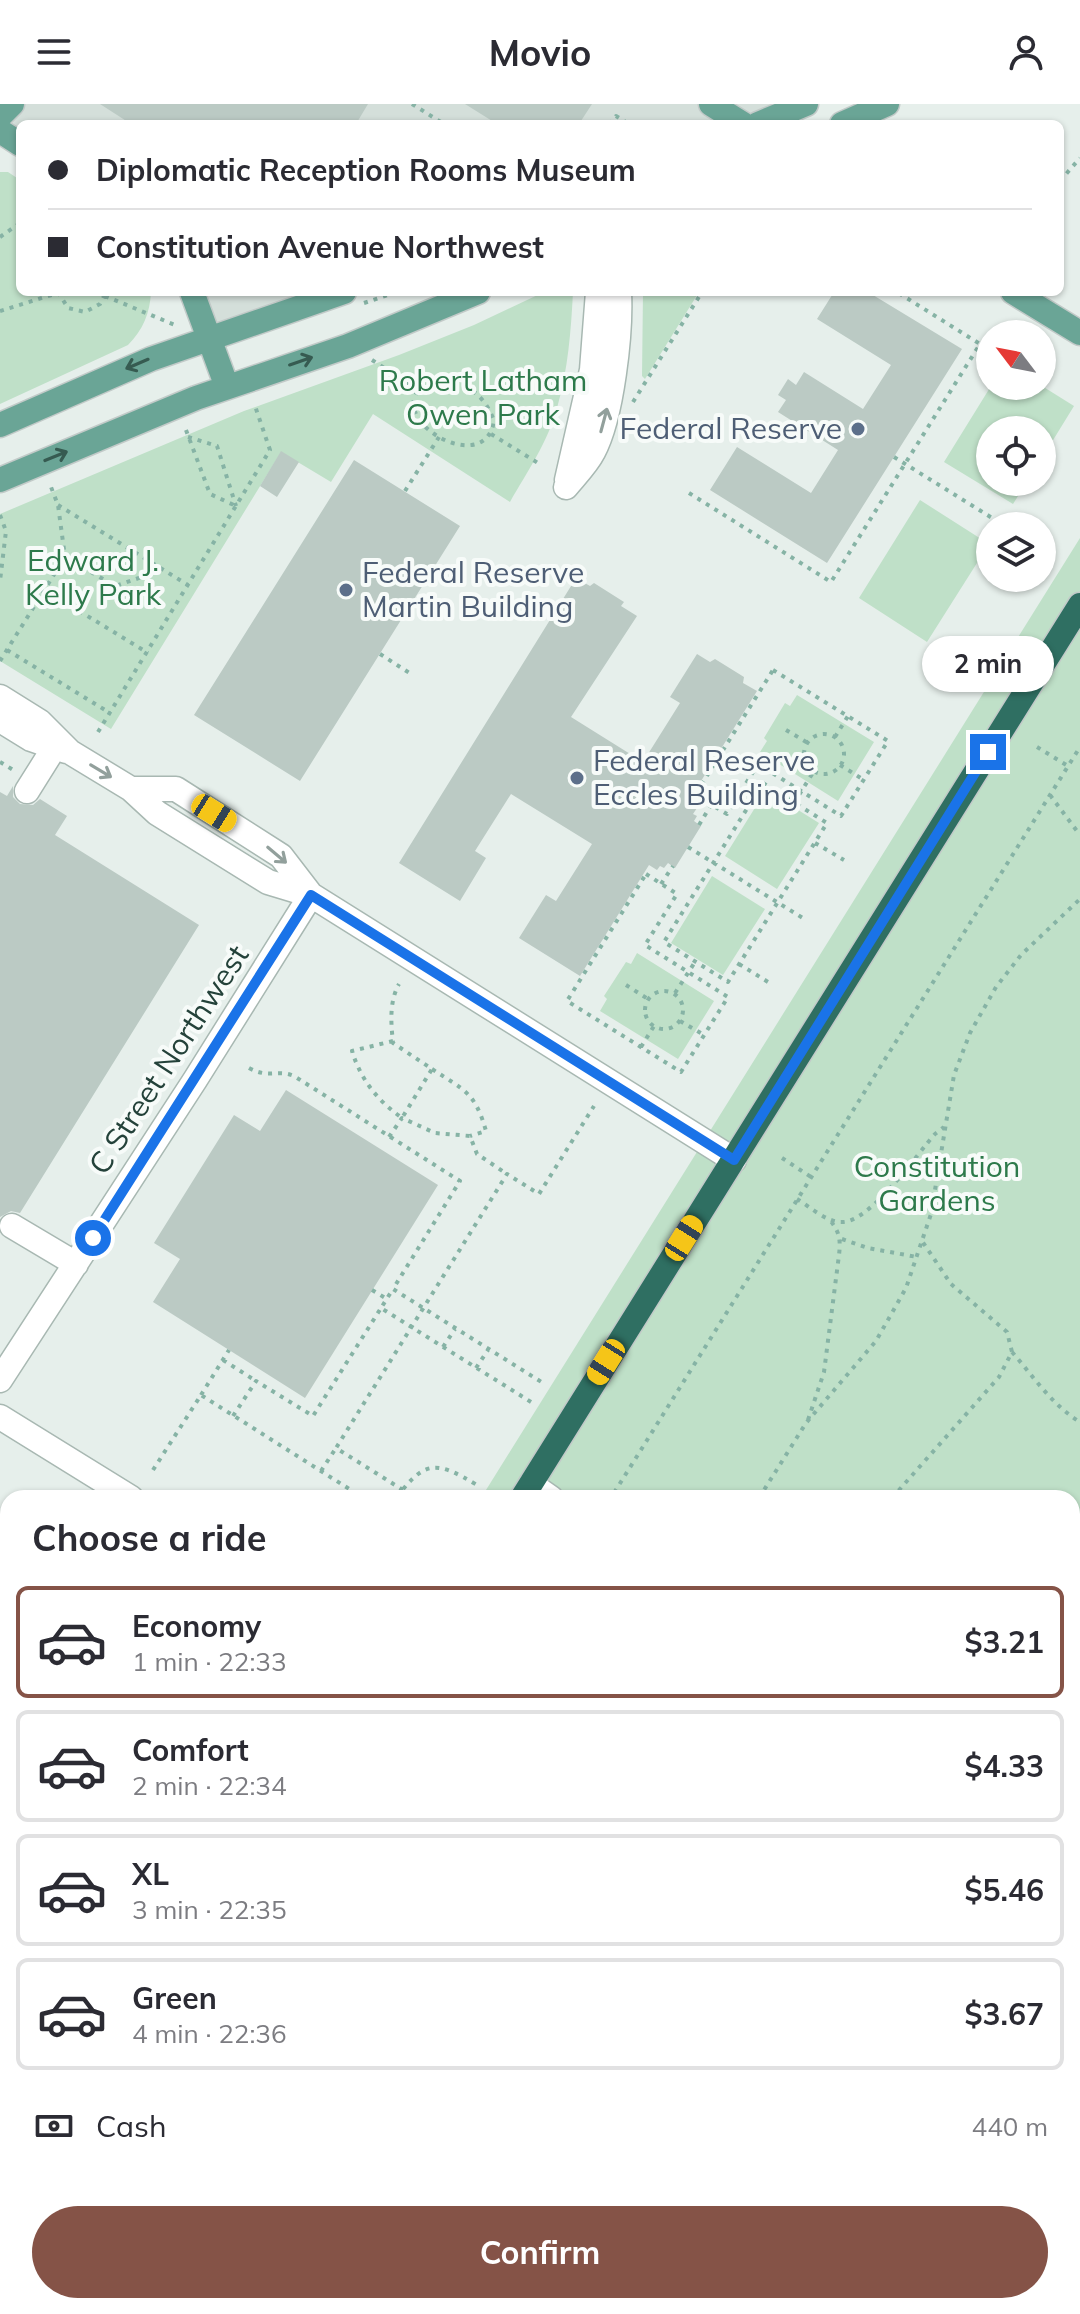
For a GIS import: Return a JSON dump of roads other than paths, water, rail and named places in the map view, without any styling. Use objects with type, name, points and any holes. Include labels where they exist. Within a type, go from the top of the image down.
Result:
[{"type":"highway","points":[[527,1490],[1080,605]]},
{"type":"main road","points":[[0,116],[12,104]]},
{"type":"main road","points":[[711,104],[737,120]]},
{"type":"main road","points":[[851,120],[887,104]]},
{"type":"main road","points":[[767,120],[802,105]]},
{"type":"main road","points":[[194,296],[227,387]]},
{"type":"main road","points":[[0,425],[129,368],[332,296]]},
{"type":"main road","points":[[0,480],[227,387],[348,346],[468,296]]},
{"type":"main road","points":[[1020,296],[1080,333]]},
{"type":"street","points":[[598,296],[592,370],[566,487],[594,452],[604,419],[615,363],[619,296]]},
{"type":"street","points":[[0,697],[40,722],[62,750]]},
{"type":"street","points":[[0,720],[131,789],[176,789],[281,856],[311,895],[734,1160]]},
{"type":"street","points":[[27,791],[62,750]]},
{"type":"street","name":"C Street Northwest","points":[[0,1380],[311,895]]},
{"type":"street","points":[[12,1226],[76,1264]]},
{"type":"street","points":[[0,1417],[118,1490]]},
{"type":"place","name":"Federal Reserve","points":[[858,429]]},
{"type":"place","name":"Federal Reserve Martin Building","points":[[346,590]]},
{"type":"place","name":"Federal Reserve Eccles Building","points":[[577,778]]},
{"type":"park label","name":"Robert Latham Owen Park","points":[[483,398]]},
{"type":"park label","name":"Edward J. Kelly Park","points":[[93,578]]},
{"type":"park label","name":"Constitution Gardens","points":[[937,1184]]}]
